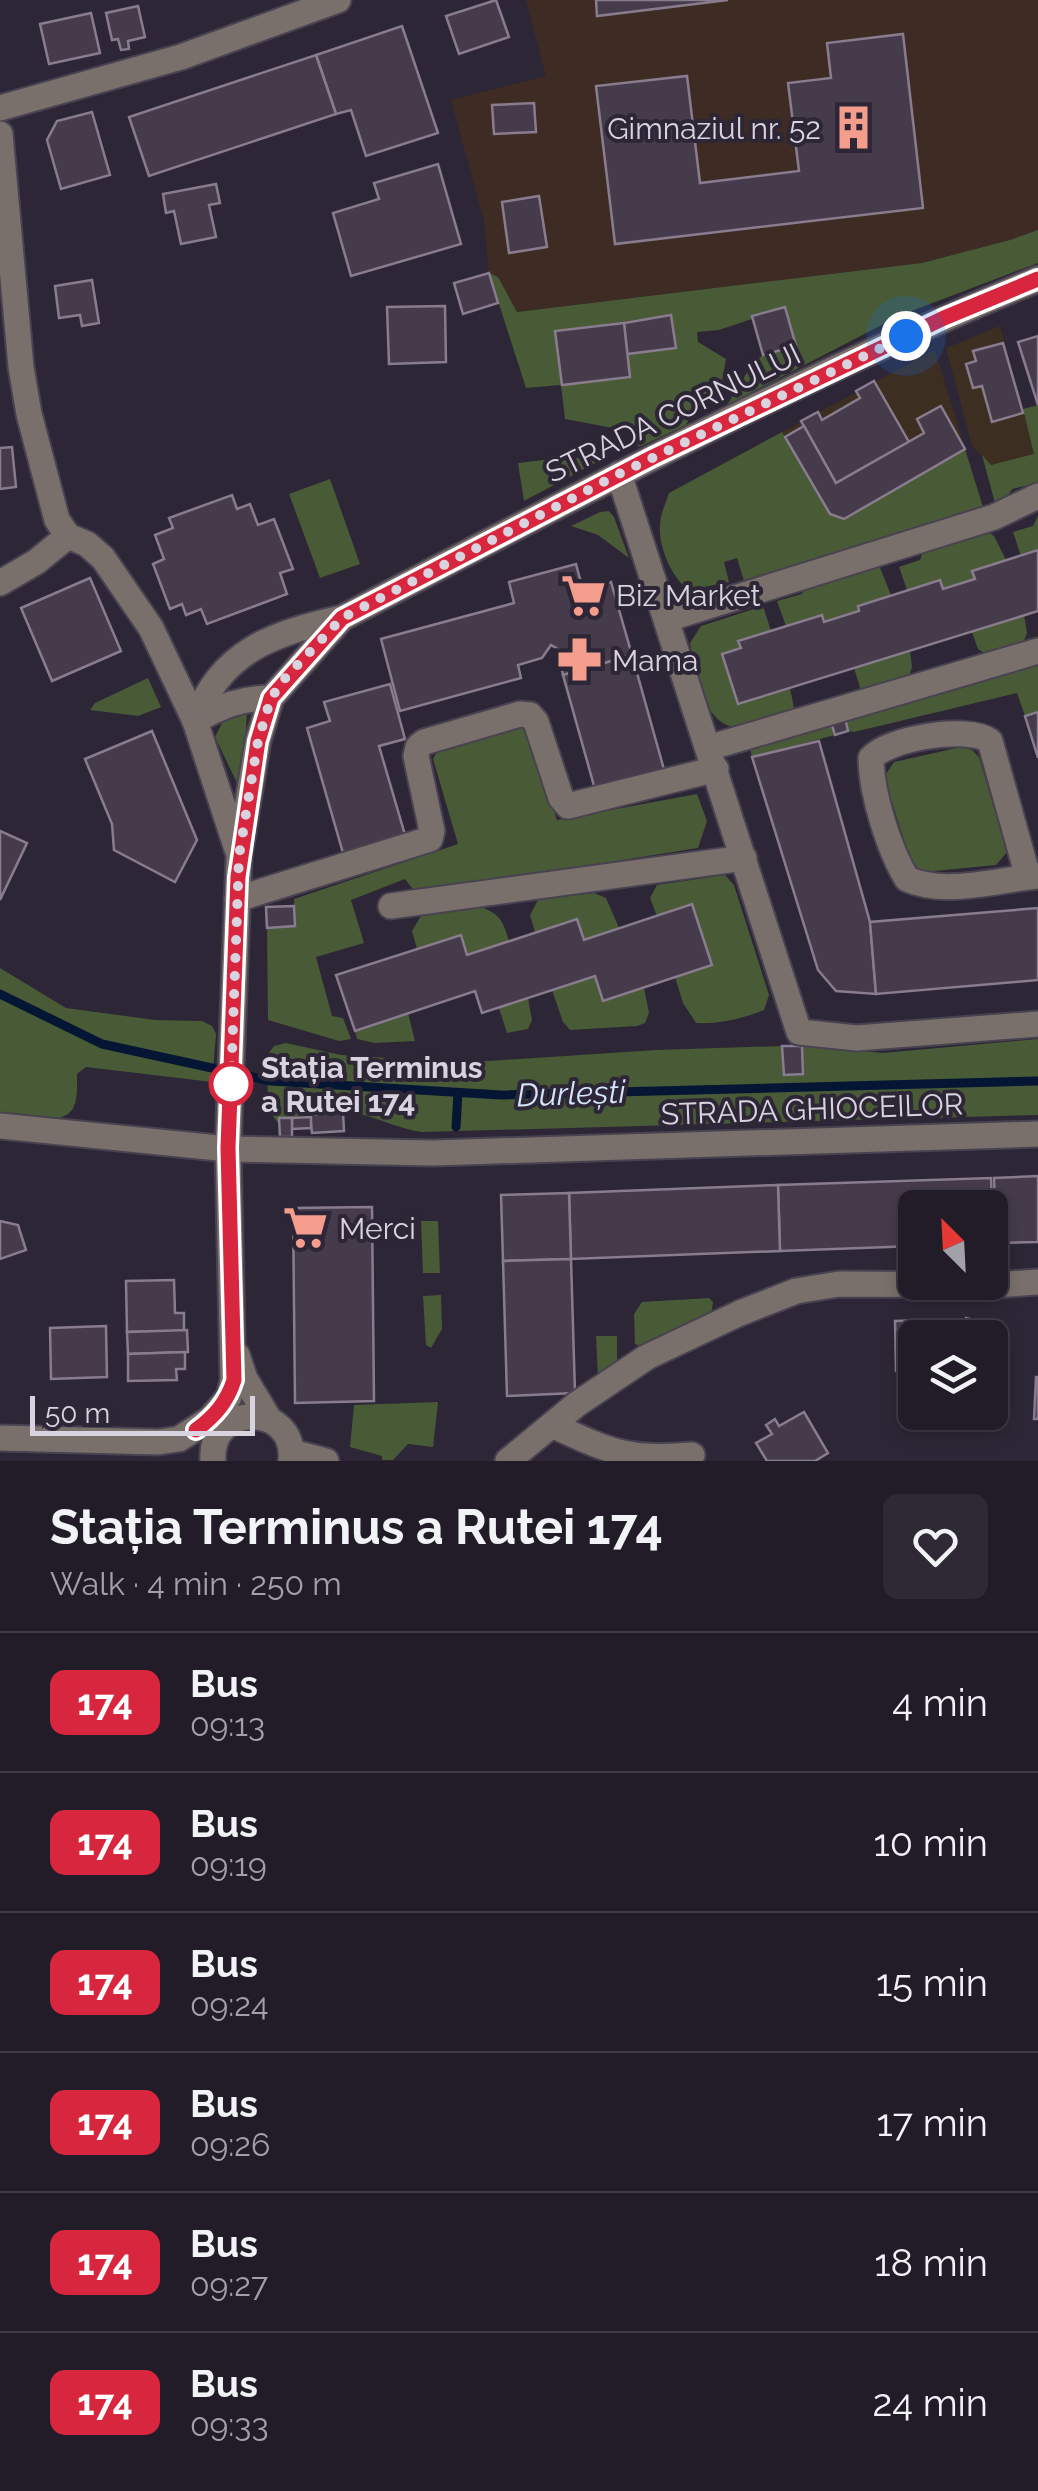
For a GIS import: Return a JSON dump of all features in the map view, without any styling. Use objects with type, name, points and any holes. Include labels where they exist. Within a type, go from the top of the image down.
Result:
[{"type":"street","points":[[0,108],[181,57],[338,0]]},
{"type":"street","points":[[0,134],[21,367],[57,520],[68,536],[87,544],[117,574],[150,628],[195,721],[239,856]]},
{"type":"street","name":"STRADA CORNULUI","points":[[342,618],[619,474],[934,322],[1038,280]]},
{"type":"street","points":[[619,474],[799,1032],[857,1038],[1038,1024]]},
{"type":"street","points":[[666,619],[994,517],[1038,496]]},
{"type":"street","points":[[0,583],[36,562],[68,536]]},
{"type":"street","points":[[195,721],[204,695],[236,658],[294,628],[342,618]]},
{"type":"street","points":[[213,1461],[215,1441],[209,1430],[210,1420],[228,1397],[234,1380],[228,1148],[239,856],[258,741],[271,698],[342,618]]},
{"type":"street","points":[[237,899],[430,839],[432,831],[416,756],[424,742],[520,714],[530,715],[536,722],[561,798],[568,806],[1038,651]]},
{"type":"street","points":[[195,721],[220,706],[246,698],[271,698]]},
{"type":"street","points":[[971,732],[990,741],[1033,876],[939,886],[907,878],[900,868],[874,786],[872,758],[887,746],[952,734],[971,732]]},
{"type":"street","points":[[391,906],[744,858]]},
{"type":"street","name":"STRADA GHIOCEILOR","points":[[0,1126],[228,1148],[433,1154],[1038,1134]]},
{"type":"street","points":[[508,1461],[584,1398],[646,1357],[796,1291],[838,1284],[1038,1282]]},
{"type":"street","points":[[234,1346],[245,1379],[269,1420]]},
{"type":"street","points":[[138,1448],[256,1416],[280,1427],[291,1456],[326,1461]]},
{"type":"street","points":[[552,1424],[630,1457],[692,1455]]},
{"type":"street","points":[[0,1438],[138,1448],[200,1461]]},
{"type":"shaded area","points":[[526,0],[1038,0],[1038,230],[922,263],[516,312],[498,277],[489,273],[484,221],[451,100],[546,76]]},
{"type":"shaded area","points":[[1000,326],[1035,454],[991,465],[972,446],[946,348]]},
{"type":"shaded area","points":[[935,350],[965,449],[844,519],[830,514],[782,432]]},
{"type":"green space","points":[[1038,230],[1038,263],[901,315],[727,405],[753,363],[763,355],[785,308],[719,330],[697,332],[698,342],[726,359],[722,382],[695,408],[686,425],[639,447],[625,426],[613,428],[565,419],[561,385],[526,388],[489,273],[498,277],[517,312],[922,263]],"holes":[[[671,315],[675,348],[627,354],[629,377],[562,385],[555,331]]]},
{"type":"green space","points":[[1038,405],[1038,483],[1012,489],[1005,501],[995,503],[982,455],[991,465],[1034,454],[1023,409]]},
{"type":"green space","points":[[782,432],[830,514],[844,519],[965,449],[983,507],[744,581],[737,558],[724,562],[729,582],[689,590],[672,570],[661,542],[660,521],[669,493]]},
{"type":"green space","points":[[569,457],[599,461],[524,501],[518,463]]},
{"type":"green space","points":[[330,479],[360,564],[320,578],[289,494]]},
{"type":"green space","points":[[609,511],[629,558],[598,535],[571,526]]},
{"type":"green space","points":[[1038,516],[1038,550],[1021,556],[1013,532],[1033,526]]},
{"type":"green space","points":[[984,529],[994,536],[1006,560],[973,570],[975,579],[943,589],[940,580],[907,590],[899,567],[920,560],[924,548]]},
{"type":"green space","points":[[879,565],[891,595],[824,622],[821,615],[786,626],[777,601],[802,594],[806,584]]},
{"type":"green space","points":[[763,606],[771,631],[739,641],[741,648],[723,655],[738,704],[790,688],[794,708],[791,713],[762,723],[731,726],[711,711],[704,698],[690,643],[701,626]]},
{"type":"green space","points":[[1024,615],[1027,633],[1022,645],[987,655],[978,649],[972,632]]},
{"type":"green space","points":[[910,651],[912,667],[908,680],[862,694],[854,668]]},
{"type":"green space","points":[[1038,659],[1038,712],[1025,716],[1017,693],[848,731],[845,718]]},
{"type":"green space","points":[[148,678],[161,707],[138,716],[90,710],[95,703]]},
{"type":"green space","points":[[247,712],[243,780],[239,787],[215,737],[222,723]]},
{"type":"green space","points":[[831,722],[835,735],[752,757],[749,745]]},
{"type":"green space","points":[[511,726],[527,726],[557,820],[697,794],[707,821],[698,848],[416,893],[405,879],[351,900],[364,943],[316,957],[332,1016],[343,1018],[351,1039],[339,1041],[268,1020],[267,928],[295,926],[294,899],[458,844],[433,759],[439,748]]},
{"type":"green space","points":[[961,747],[979,757],[1007,852],[996,865],[924,872],[911,862],[884,777],[894,762]]},
{"type":"green space","points":[[725,875],[734,885],[769,995],[764,1010],[731,1020],[696,1023],[683,1003],[675,977],[712,965],[691,905],[657,916],[650,898],[657,885]]},
{"type":"green space","points":[[594,893],[606,898],[619,928],[584,940],[577,919],[535,932],[530,915],[538,900]]},
{"type":"green space","points":[[478,906],[499,918],[509,941],[467,955],[461,935],[417,949],[412,931],[422,914]]},
{"type":"green space","points":[[0,968],[66,1008],[155,1020],[202,1021],[212,1026],[216,1034],[212,1082],[86,1067],[77,1074],[74,1106],[62,1117],[41,1120],[0,1114]]},
{"type":"green space","points":[[595,976],[603,1001],[644,988],[649,1013],[645,1023],[570,1030],[563,1022],[552,990]]},
{"type":"green space","points":[[528,998],[532,1020],[528,1029],[507,1033],[499,1008]]},
{"type":"green space","points":[[408,1013],[415,1041],[375,1043],[357,1039],[355,1031]]},
{"type":"green space","points":[[1038,1039],[1038,1115],[422,1132],[344,1112],[279,1118],[278,1123],[267,1108],[269,1053],[274,1046],[286,1043],[341,1055],[489,1061],[782,1046],[785,1075],[803,1074],[802,1046],[883,1053]]},
{"type":"green space","points":[[421,1221],[438,1221],[440,1273],[423,1273]]},
{"type":"green space","points":[[441,1295],[442,1329],[431,1348],[426,1345],[423,1296]]},
{"type":"green space","points":[[709,1298],[713,1302],[711,1317],[645,1348],[635,1344],[634,1314],[642,1302]]},
{"type":"green space","points":[[596,1336],[617,1336],[617,1362],[598,1377]]},
{"type":"green space","points":[[438,1402],[433,1447],[408,1444],[393,1460],[382,1460],[382,1456],[350,1447],[354,1405]]},
{"type":"building","points":[[496,0],[509,37],[459,54],[446,16]]},
{"type":"building","points":[[596,0],[728,0],[597,16]]},
{"type":"building","points":[[138,6],[145,37],[128,41],[129,49],[121,50],[118,39],[112,40],[106,13]]},
{"type":"building","points":[[91,13],[100,53],[49,64],[40,24]]},
{"type":"building","points":[[402,26],[438,133],[366,156],[351,110],[336,114],[316,55]]},
{"type":"building","name":"Gimnaziul nr. 52","points":[[903,34],[923,208],[615,244],[596,86],[687,76],[700,183],[799,171],[788,83],[831,78],[827,43]]},
{"type":"building","points":[[316,55],[336,114],[149,176],[129,117]]},
{"type":"building","points":[[534,103],[536,132],[494,134],[492,105]]},
{"type":"building","points":[[92,112],[110,175],[61,189],[47,140],[57,121]]},
{"type":"building","points":[[438,164],[461,244],[351,276],[333,213],[379,199],[374,183]]},
{"type":"building","points":[[216,184],[220,203],[209,205],[216,237],[181,244],[174,211],[166,213],[163,194]]},
{"type":"building","points":[[539,196],[547,247],[509,253],[502,202]]},
{"type":"building","points":[[489,273],[498,303],[463,314],[454,283]]},
{"type":"building","points":[[92,280],[99,323],[82,326],[80,315],[59,318],[55,286]]},
{"type":"building","points":[[445,306],[446,362],[389,364],[387,307]]},
{"type":"building","points":[[785,307],[796,346],[763,355],[752,316]]},
{"type":"building","points":[[671,315],[676,348],[627,354],[624,323]]},
{"type":"building","points":[[624,323],[630,377],[562,385],[555,331]]},
{"type":"building","points":[[1038,336],[1038,405],[1018,342]]},
{"type":"building","points":[[1003,343],[1023,413],[992,422],[982,386],[973,388],[966,364],[976,361],[973,351]]},
{"type":"building","points":[[874,381],[909,442],[836,483],[801,421],[818,412],[822,420],[860,398],[856,391]]},
{"type":"building","points":[[941,406],[965,449],[844,519],[830,514],[785,437],[804,426],[836,483],[924,433],[917,419]]},
{"type":"building","points":[[12,447],[16,487],[0,489],[0,448]]},
{"type":"building","points":[[232,495],[237,509],[250,504],[258,525],[274,519],[293,569],[280,573],[287,594],[207,624],[201,609],[186,615],[182,604],[170,609],[153,564],[164,559],[155,535],[173,528],[169,518]]},
{"type":"building","points":[[1038,550],[1038,611],[738,704],[722,654],[741,648],[738,641],[822,615],[824,622],[859,611],[858,606],[940,580],[943,589],[975,579],[972,571]]},
{"type":"building","points":[[576,564],[580,579],[595,587],[611,582],[632,655],[563,675],[560,663],[566,654],[551,645],[542,658],[518,665],[521,678],[400,711],[381,639],[514,603],[509,582]]},
{"type":"building","points":[[90,578],[121,651],[52,681],[21,608]]},
{"type":"building","points":[[632,655],[665,773],[596,793],[563,675]]},
{"type":"building","points":[[390,684],[405,739],[379,746],[405,835],[343,853],[307,728],[330,721],[324,702]]},
{"type":"building","points":[[1038,712],[1038,758],[1025,716]]},
{"type":"building","points":[[845,718],[848,731],[835,735],[831,722]]},
{"type":"building","points":[[152,731],[197,840],[175,882],[114,850],[112,824],[85,759]]},
{"type":"building","points":[[819,741],[870,922],[876,994],[836,991],[818,970],[752,757]]},
{"type":"building","points":[[0,831],[27,843],[0,900]]},
{"type":"building","points":[[692,904],[712,965],[603,1001],[595,976],[482,1013],[475,991],[355,1031],[336,975],[461,935],[467,955],[577,919],[584,940]]},
{"type":"building","points":[[294,906],[295,926],[267,928],[266,907]]},
{"type":"building","points":[[1038,908],[1038,980],[876,994],[870,922]]},
{"type":"building","points":[[782,1046],[802,1046],[803,1074],[784,1075]]},
{"type":"building","points":[[343,1112],[344,1131],[312,1133],[310,1115]]},
{"type":"building","points":[[311,1117],[311,1128],[292,1129],[292,1118]]},
{"type":"building","points":[[279,1118],[292,1118],[292,1137],[280,1137]]},
{"type":"building","points":[[1038,1176],[1038,1242],[1008,1243],[1008,1190],[994,1190],[994,1178]]},
{"type":"building","points":[[991,1178],[991,1190],[898,1190],[898,1247],[780,1251],[778,1185]]},
{"type":"building","points":[[778,1185],[780,1251],[571,1259],[569,1193]]},
{"type":"building","points":[[569,1193],[571,1259],[503,1261],[501,1195]]},
{"type":"building","points":[[372,1207],[374,1401],[295,1403],[293,1208]]},
{"type":"building","points":[[0,1221],[18,1225],[26,1250],[0,1259]]},
{"type":"building","points":[[571,1259],[575,1393],[507,1396],[503,1261]]},
{"type":"building","points":[[174,1280],[175,1313],[184,1313],[184,1331],[127,1332],[126,1281]]},
{"type":"building","points":[[898,1321],[898,1371],[896,1371]]},
{"type":"building","points":[[106,1326],[107,1377],[51,1379],[50,1328]]},
{"type":"building","points":[[187,1330],[188,1352],[128,1354],[127,1332]]},
{"type":"building","points":[[185,1352],[185,1369],[176,1369],[177,1380],[128,1381],[128,1354]]},
{"type":"building","points":[[1036,1377],[1038,1419],[1034,1419]]},
{"type":"building","points":[[804,1412],[828,1453],[815,1461],[767,1461],[756,1443],[772,1434],[766,1425],[775,1419],[779,1426]]},
{"type":"waterway","name":"Durlești","points":[[0,994],[102,1044],[271,1081],[501,1095],[1038,1081]]},
{"type":"waterway","points":[[456,1127],[458,1093]]},
{"type":"bus line","name":"174","points":[[196,1430],[210,1420],[228,1397],[234,1380],[228,1148],[239,856],[258,741],[271,698],[286,677],[342,618],[653,457],[944,318],[1038,279]]},
{"type":"place","name":"Gimnaziul nr. 52","points":[[854,128]]},
{"type":"place","name":"Biz Market","points":[[583,595]]},
{"type":"place","name":"Mama","points":[[579,660]]},
{"type":"place","name":"Stația Terminus a Rutei 174","points":[[231,1084]]},
{"type":"place","name":"Merci","points":[[306,1228]]},
{"type":"route","points":[[231,1084],[239,856],[258,741],[271,698],[286,677],[342,618],[619,474],[906,336]]}]
